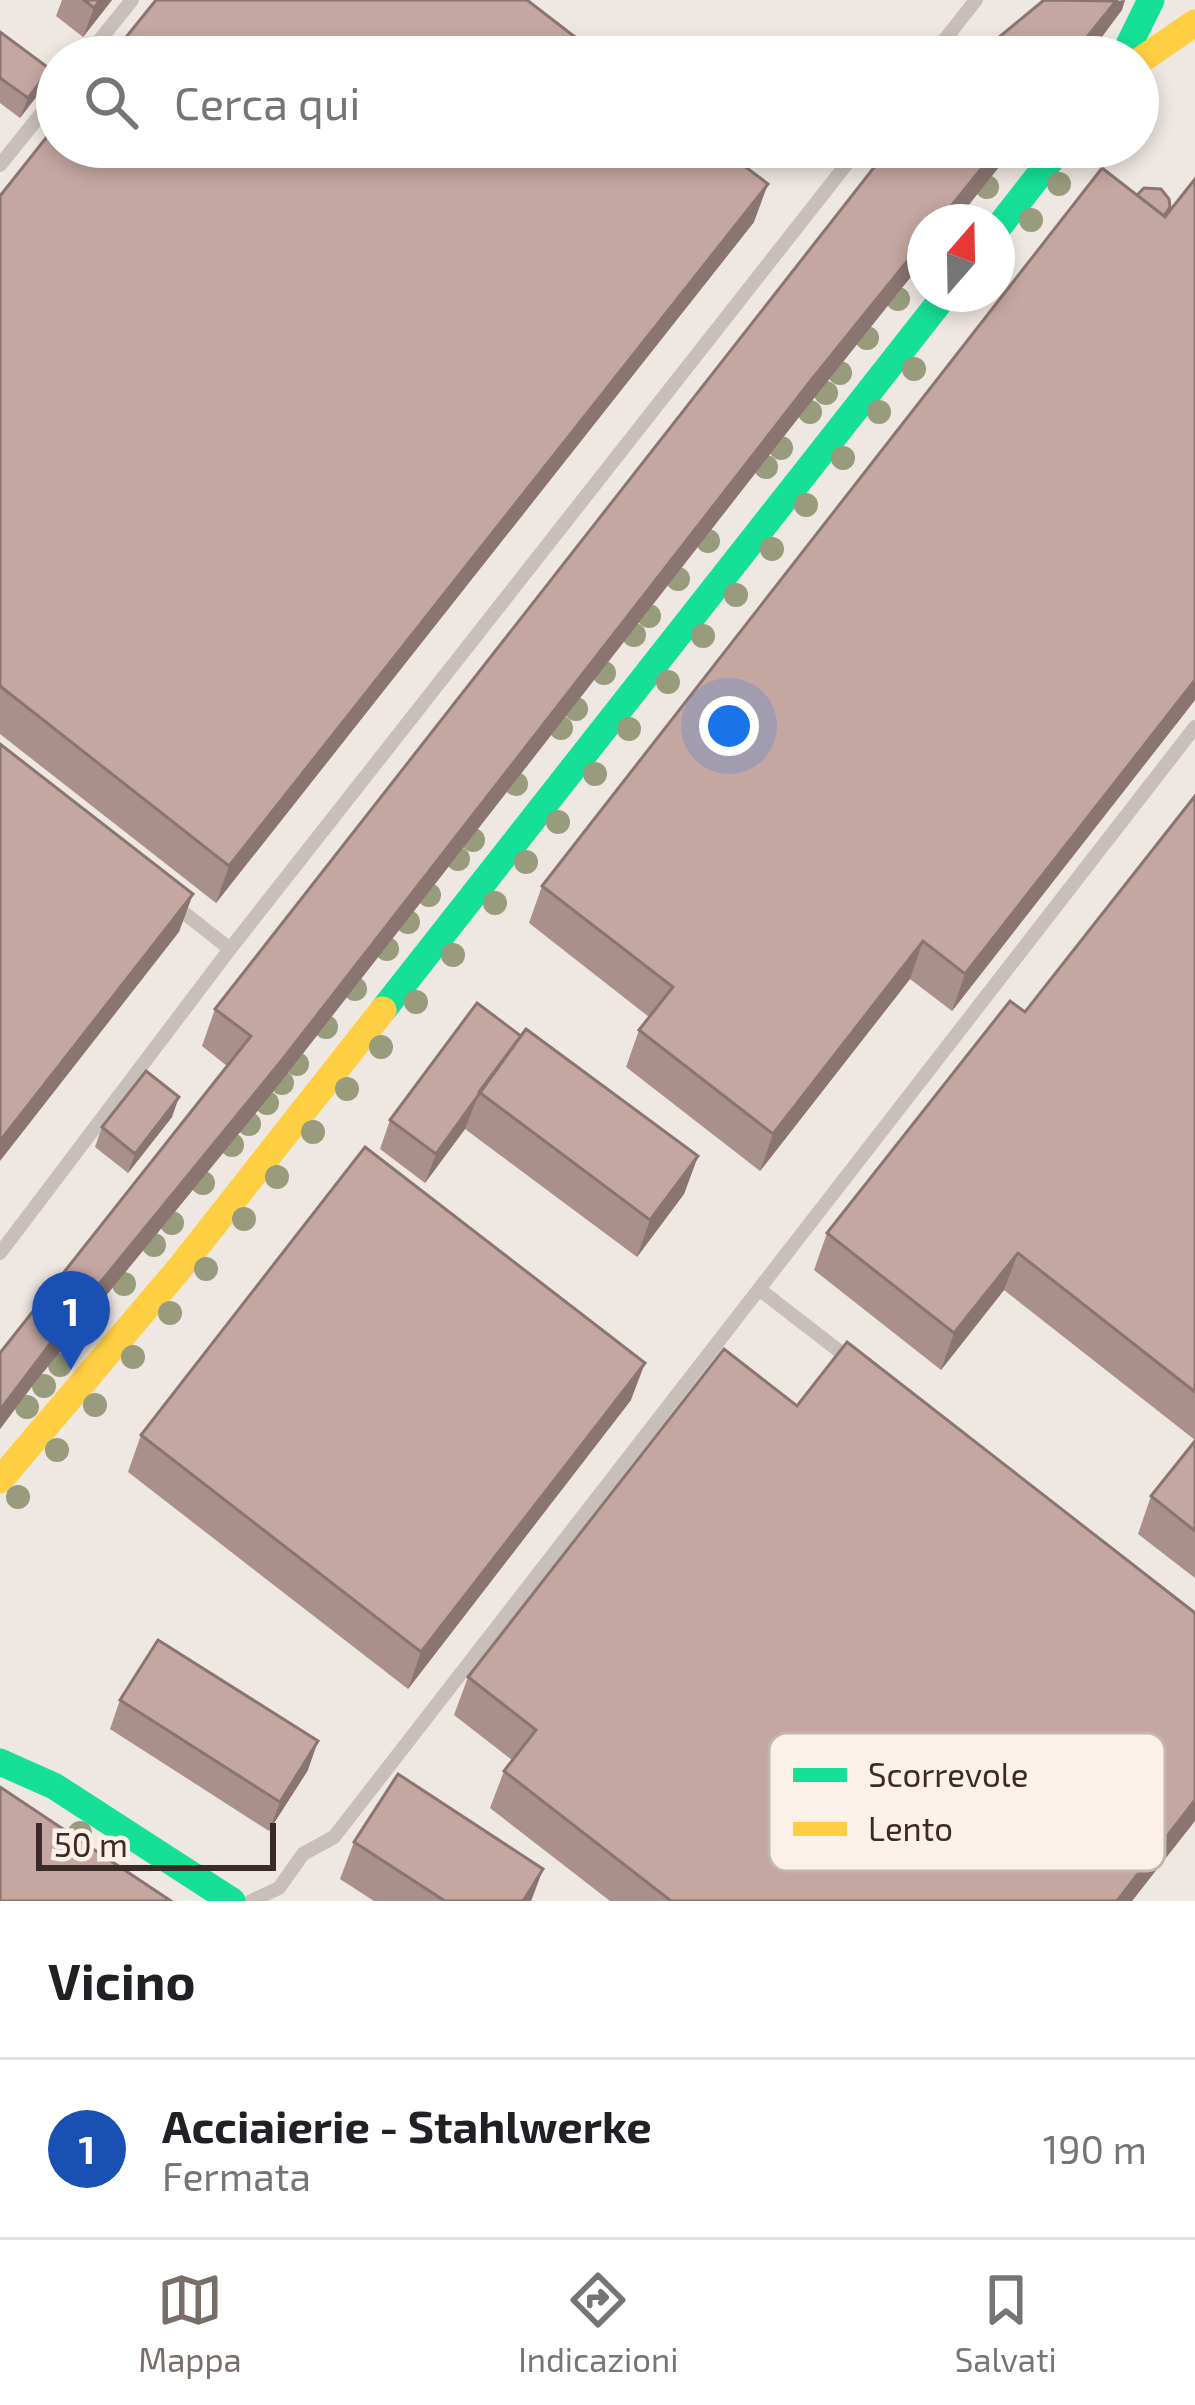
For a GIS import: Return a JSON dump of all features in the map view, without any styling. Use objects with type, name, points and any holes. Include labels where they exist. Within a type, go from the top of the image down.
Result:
[{"type":"main road","points":[[1133,36],[1150,0]]},
{"type":"main road","points":[[1159,48],[1195,23]]},
{"type":"main road","points":[[1015,206],[1045,168]]},
{"type":"main road","points":[[0,1480],[179,1269],[932,312]]},
{"type":"main road","points":[[0,1762],[54,1786],[232,1901]]},
{"type":"lane","points":[[103,36],[132,0]]},
{"type":"lane","points":[[948,36],[976,0]]},
{"type":"lane","points":[[0,166],[36,121]]},
{"type":"lane","points":[[0,1253],[230,949],[844,168]]},
{"type":"lane","points":[[251,1901],[279,1888],[303,1854],[334,1837],[1195,727]]},
{"type":"lane","points":[[159,893],[230,949]]},
{"type":"lane","points":[[759,1289],[873,1376]]},
{"type":"building","points":[[156,0],[527,0],[574,36],[127,36]]},
{"type":"building","points":[[1044,0],[1116,1],[1088,36],[1000,36]]},
{"type":"building","points":[[0,32],[36,59],[36,87],[28,98],[0,78]]},
{"type":"building","points":[[36,151],[36,168],[747,168],[768,184],[229,866],[0,686],[0,196]]},
{"type":"building","points":[[874,168],[982,168],[953,204],[907,204],[907,261],[282,1060],[0,1410],[0,1353],[251,1036],[215,1009]]},
{"type":"building","points":[[1102,168],[1165,217],[1195,179],[1195,680],[965,974],[923,941],[773,1134],[639,1030],[673,987],[542,886],[990,312],[1015,312],[1015,280]]},
{"type":"building","points":[[1144,188],[1161,189],[1169,199],[1164,216],[1137,195]]},
{"type":"building","points":[[0,744],[193,894],[0,1141]]},
{"type":"building","points":[[1195,796],[1195,1392],[1018,1253],[954,1333],[827,1233],[1010,1001],[1025,1012]]},
{"type":"building","points":[[477,1003],[521,1036],[436,1154],[390,1120]]},
{"type":"building","points":[[526,1029],[698,1156],[650,1220],[479,1092]]},
{"type":"building","points":[[146,1071],[179,1097],[135,1154],[102,1127]]},
{"type":"building","points":[[365,1147],[645,1363],[421,1652],[141,1435]]},
{"type":"building","points":[[847,1342],[1195,1613],[1195,1800],[1165,1839],[1165,1733],[769,1733],[769,1871],[1140,1871],[1117,1901],[671,1901],[504,1771],[536,1730],[468,1677],[724,1349],[797,1406]]},
{"type":"building","points":[[1195,1441],[1195,1531],[1151,1496]]},
{"type":"building","points":[[158,1640],[318,1741],[280,1802],[120,1700]]},
{"type":"building","points":[[398,1774],[543,1869],[523,1901],[445,1901],[354,1842]]},
{"type":"building","points":[[0,1787],[171,1901],[0,1901]]},
{"type":"traffic: fast","points":[[1133,36],[1151,0]]},
{"type":"traffic: fast","points":[[1015,206],[1045,168]]},
{"type":"traffic: fast","points":[[383,1010],[932,312]]},
{"type":"traffic: fast","points":[[0,1762],[54,1786],[232,1901]]},
{"type":"traffic: slow","points":[[1159,48],[1195,23]]},
{"type":"traffic: slow","points":[[0,1480],[179,1269],[383,1010]]},
{"type":"place","name":"Acciaierie - Stahlwerke","points":[[71,1370]]}]
